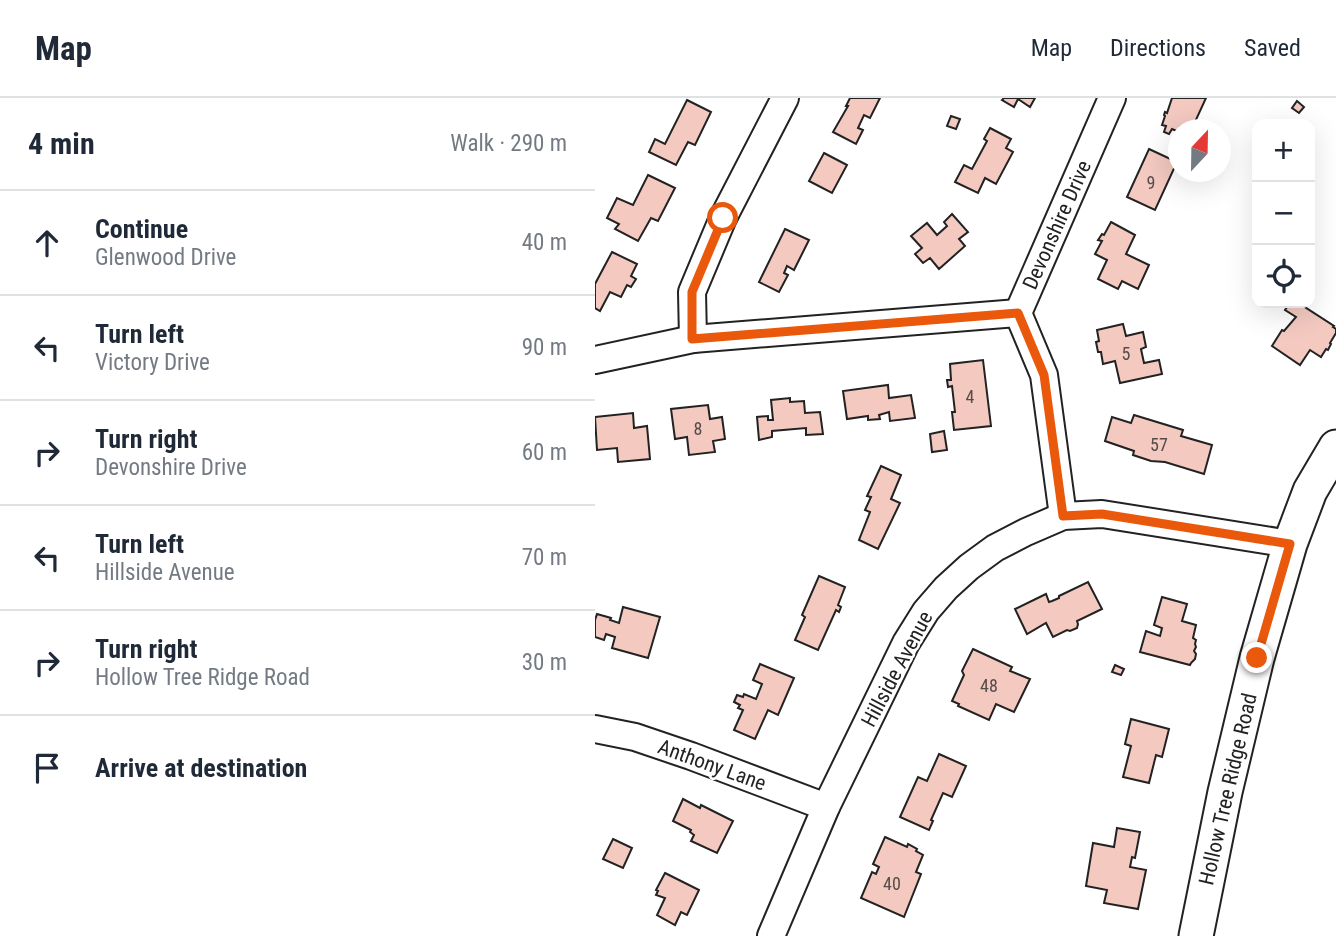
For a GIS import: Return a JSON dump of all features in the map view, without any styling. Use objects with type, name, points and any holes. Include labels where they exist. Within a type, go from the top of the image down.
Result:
[{"type":"main road","name":"Hollow Tree Ridge Road","points":[[1196,936],[1225,792],[1257,658],[1290,544],[1310,491],[1336,447]]},
{"type":"street","points":[[692,339],[692,292],[723,218],[785,98]]},
{"type":"street","name":"Devonshire Drive","points":[[1063,516],[1044,375],[1018,313],[1112,98]]},
{"type":"street","points":[[595,360],[692,339],[1018,313]]},
{"type":"street","name":"Hillside Avenue","points":[[771,936],[826,807],[906,643],[926,611],[969,567],[995,548],[1063,516],[1102,514],[1290,544]]},
{"type":"street","name":"Anthony Lane","points":[[595,729],[635,737],[826,807]]},
{"type":"building","points":[[850,98],[880,98],[870,118],[864,115],[858,128],[863,130],[856,144],[833,132]]},
{"type":"building","points":[[1004,98],[1035,98],[1030,107],[1018,99],[1014,107],[1002,100]]},
{"type":"building","points":[[1172,98],[1206,98],[1196,119],[1168,119],[1168,134],[1164,132],[1166,126],[1162,125],[1165,112],[1167,113]]},
{"type":"building","points":[[687,100],[711,112],[695,145],[688,142],[676,165],[649,152],[655,139],[665,144]]},
{"type":"building","points":[[1297,101],[1304,107],[1299,113],[1292,108]]},
{"type":"building","points":[[951,116],[960,119],[956,129],[947,126]]},
{"type":"building","points":[[990,128],[1011,139],[1006,148],[1013,152],[996,184],[985,178],[978,193],[955,182],[964,165],[972,169],[987,141],[984,139]]},
{"type":"building","points":[[1149,149],[1168,158],[1168,182],[1155,210],[1127,197]]},
{"type":"building","points":[[824,153],[847,165],[832,193],[809,181]]},
{"type":"building","points":[[648,175],[675,188],[658,221],[651,218],[638,241],[615,229],[619,224],[607,218],[617,198],[633,205]]},
{"type":"building","points":[[952,214],[968,232],[959,239],[965,246],[939,269],[930,258],[923,263],[915,254],[922,248],[911,236],[927,223],[937,235],[947,226],[944,222]]},
{"type":"building","points":[[1111,222],[1135,235],[1126,254],[1149,265],[1138,289],[1122,281],[1118,289],[1098,279],[1107,260],[1095,254],[1102,241],[1098,240]]},
{"type":"building","points":[[785,229],[809,240],[794,270],[787,266],[784,273],[788,275],[779,292],[759,282]]},
{"type":"building","points":[[612,252],[637,264],[631,276],[636,279],[631,287],[627,285],[621,297],[610,292],[600,311],[595,308],[595,284]]},
{"type":"building","points":[[1306,308],[1334,326],[1336,333],[1328,350],[1326,349],[1321,357],[1310,350],[1300,365],[1272,346],[1282,330],[1296,317],[1285,310]]},
{"type":"building","points":[[1123,324],[1126,336],[1143,332],[1146,347],[1141,349],[1144,363],[1159,360],[1162,374],[1120,383],[1115,361],[1103,364],[1096,342],[1099,341],[1097,330]]},
{"type":"building","points":[[983,360],[991,426],[954,430],[952,386],[948,387],[947,380],[951,380],[950,364]]},
{"type":"building","points":[[888,385],[889,398],[911,395],[915,418],[890,421],[889,412],[879,415],[880,419],[868,420],[868,416],[847,419],[843,391]]},
{"type":"building","points":[[790,398],[790,402],[804,401],[805,413],[820,412],[823,434],[806,435],[806,428],[772,431],[772,437],[759,440],[757,417],[768,416],[768,420],[773,420],[771,400]]},
{"type":"building","points":[[708,405],[710,419],[722,417],[725,439],[713,441],[715,452],[689,455],[687,437],[675,439],[671,409]]},
{"type":"building","points":[[633,413],[634,428],[647,426],[650,459],[618,462],[617,448],[597,450],[595,417]]},
{"type":"building","points":[[1134,415],[1183,430],[1181,436],[1212,445],[1204,474],[1133,455],[1134,451],[1105,441],[1112,417],[1131,423]]},
{"type":"building","points":[[944,431],[947,450],[932,452],[930,434]]},
{"type":"building","points":[[881,466],[901,475],[891,499],[900,503],[878,549],[859,540],[870,512],[865,510],[871,497],[867,496]]},
{"type":"building","points":[[819,576],[845,587],[838,605],[841,607],[839,612],[836,610],[818,650],[795,640],[805,617],[802,615]]},
{"type":"building","points":[[1088,582],[1102,609],[1077,621],[1077,628],[1053,637],[1046,623],[1027,634],[1015,609],[1046,594],[1049,602],[1052,601]]},
{"type":"building","points":[[1162,597],[1187,604],[1182,621],[1196,625],[1193,638],[1196,640],[1196,654],[1190,665],[1140,652],[1146,631],[1160,636],[1162,628],[1154,625]]},
{"type":"building","points":[[623,607],[660,617],[648,658],[612,648],[615,637],[606,634],[604,640],[595,637],[597,614],[619,623]]},
{"type":"building","points":[[973,649],[1012,667],[1010,671],[1030,679],[1014,712],[996,704],[989,720],[952,701]]},
{"type":"building","points":[[760,664],[794,678],[778,715],[768,710],[755,739],[734,730],[743,710],[734,702],[737,695],[743,697],[744,694],[756,699],[762,684],[753,680]]},
{"type":"building","points":[[1115,665],[1124,669],[1121,675],[1112,672]]},
{"type":"building","points":[[1131,719],[1169,729],[1162,757],[1156,755],[1149,783],[1123,777],[1131,746],[1125,744]]},
{"type":"building","points":[[939,754],[966,766],[952,797],[943,793],[929,830],[900,817],[918,777],[927,781]]},
{"type":"building","points":[[683,799],[733,821],[717,853],[691,841],[694,835],[691,830],[673,821]]},
{"type":"building","points":[[1117,828],[1140,832],[1135,858],[1132,857],[1130,867],[1146,870],[1138,909],[1104,903],[1107,890],[1086,886],[1093,843],[1114,847]]},
{"type":"building","points":[[885,837],[907,847],[908,844],[923,855],[916,872],[921,874],[904,917],[861,898],[872,872],[876,874],[879,867],[873,864]]},
{"type":"building","points":[[613,839],[632,848],[623,868],[603,859]]},
{"type":"building","points":[[665,873],[699,890],[687,915],[681,912],[675,925],[657,915],[665,898],[656,895],[656,890]]},
{"type":"route","points":[[723,218],[692,292],[692,339],[1018,313],[1044,375],[1063,516],[1102,514],[1290,544],[1257,658]]}]
